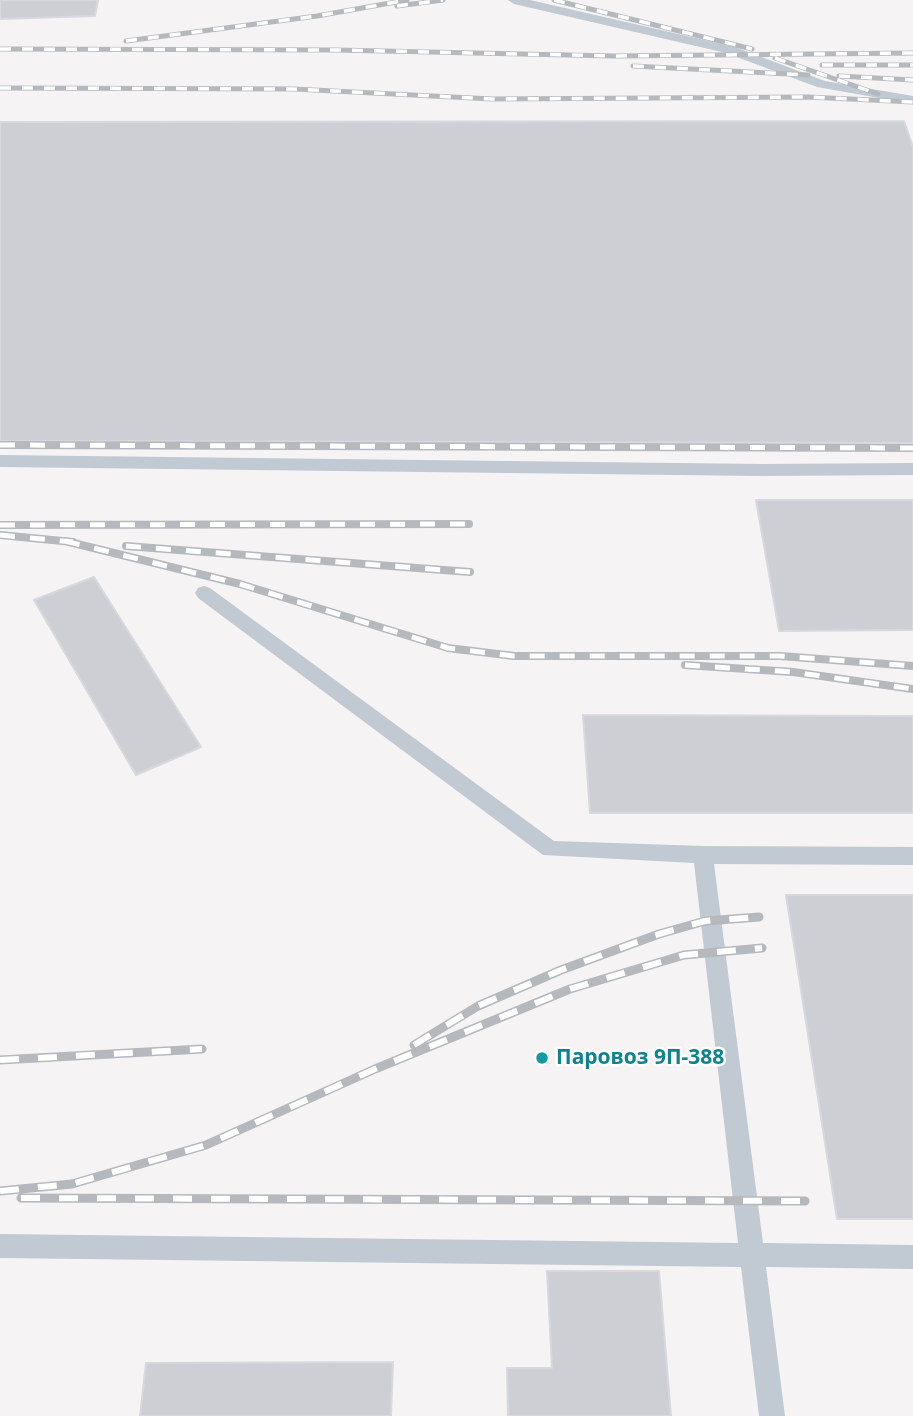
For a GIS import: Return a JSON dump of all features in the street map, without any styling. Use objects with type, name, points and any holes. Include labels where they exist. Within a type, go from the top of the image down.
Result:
[{"type":"lane","points":[[514,0],[730,50],[822,84],[913,100]]},
{"type":"lane","points":[[0,461],[761,470],[913,469]]},
{"type":"lane","points":[[204,593],[550,849],[703,855],[913,856]]},
{"type":"lane","points":[[703,855],[772,1416]]},
{"type":"lane","points":[[0,1246],[913,1257]]},
{"type":"building","points":[[0,0],[98,0],[95,16],[0,19]]},
{"type":"building","points":[[904,121],[913,147],[913,443],[0,441],[0,122]]},
{"type":"building","points":[[756,500],[913,500],[913,630],[779,631]]},
{"type":"building","points":[[94,577],[201,747],[136,775],[34,600]]},
{"type":"building","points":[[583,715],[913,716],[913,813],[590,813]]},
{"type":"building","points":[[786,895],[913,895],[913,1219],[837,1219]]},
{"type":"building","points":[[547,1271],[659,1271],[671,1416],[508,1416],[507,1368],[552,1368]]},
{"type":"building","points":[[393,1362],[391,1416],[140,1416],[146,1363]]},
{"type":"railway","points":[[126,41],[317,16],[407,0]]},
{"type":"railway","points":[[397,6],[443,0]]},
{"type":"railway","points":[[554,0],[752,49]]},
{"type":"railway","points":[[0,49],[336,50],[614,56],[913,53]]},
{"type":"railway","points":[[775,58],[878,94]]},
{"type":"railway","points":[[822,65],[913,65]]},
{"type":"railway","points":[[633,66],[808,75]]},
{"type":"railway","points":[[839,76],[913,80]]},
{"type":"railway","points":[[0,88],[294,89],[492,99],[808,97],[913,102]]},
{"type":"railway","points":[[0,445],[913,448]]},
{"type":"railway","points":[[0,525],[469,524]]},
{"type":"railway","points":[[0,535],[67,541]]},
{"type":"railway","points":[[67,541],[73,542]]},
{"type":"railway","points":[[67,541],[240,584],[448,648],[514,656],[780,656],[913,666]]},
{"type":"railway","points":[[126,546],[470,572]]},
{"type":"railway","points":[[685,665],[793,672],[913,689]]},
{"type":"railway","points":[[414,1045],[478,1006],[561,970],[659,934],[705,921],[759,917]]},
{"type":"railway","points":[[0,1191],[72,1184],[206,1145],[375,1069],[570,989],[684,955],[762,948]]},
{"type":"railway","points":[[0,1060],[202,1049]]},
{"type":"railway","points":[[21,1198],[805,1201]]},
{"type":"place","name":"Паровоз 9П-388","points":[[542,1058]]}]
